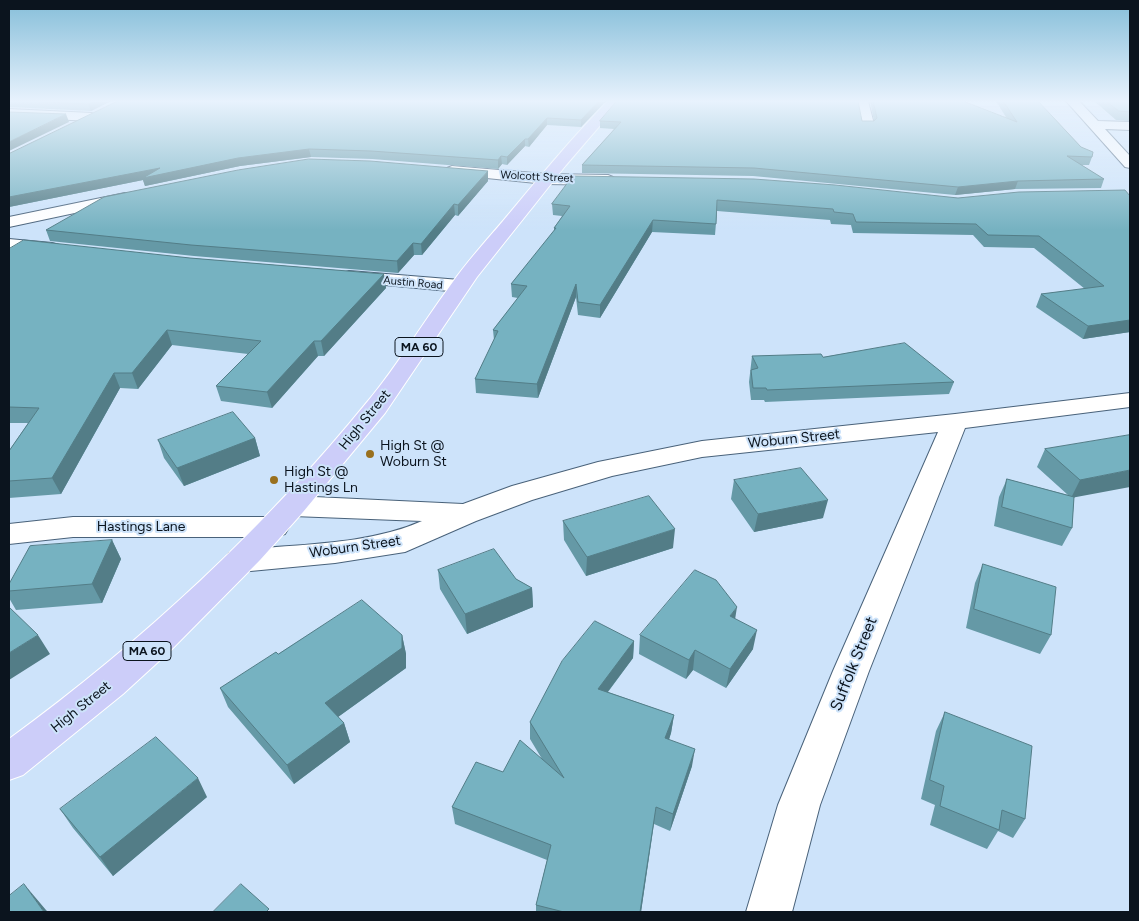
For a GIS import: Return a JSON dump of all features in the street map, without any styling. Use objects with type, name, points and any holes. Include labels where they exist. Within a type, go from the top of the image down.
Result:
[{"type":"main road","name":"High Street","points":[[9,762],[59,726],[166,635],[284,516],[377,407],[460,286],[576,144]]},
{"type":"street","points":[[1111,144],[1130,164]]},
{"type":"street","name":"Wolcott Street","points":[[438,170],[546,179],[622,180]]},
{"type":"street","points":[[9,222],[137,195]]},
{"type":"street","points":[[9,244],[67,250]]},
{"type":"street","name":"Austin Road","points":[[334,276],[460,286]]},
{"type":"street","name":"Woburn Street","points":[[240,561],[335,552],[405,541],[464,514],[522,493],[608,468],[702,449],[955,422],[1130,400]]},
{"type":"street","name":"Suffolk Street","points":[[769,912],[802,796],[850,671],[955,422]]},
{"type":"street","name":"Woburn Street","points":[[284,516],[464,514]]},
{"type":"street","name":"Hastings Lane","points":[[9,534],[73,527],[284,516]]},
{"type":"building","points":[[30,144],[520,144],[507,157],[501,156],[498,160],[371,151],[309,149],[238,158],[143,178],[160,168],[9,197],[9,154]]},
{"type":"building","points":[[601,144],[1078,144],[1093,152],[1092,157],[1067,156],[1104,179],[1018,181],[958,187],[754,168],[582,165]]},
{"type":"building","points":[[309,159],[370,161],[488,171],[458,205],[454,204],[421,244],[413,243],[397,261],[191,245],[46,230],[104,197],[238,170]]},
{"type":"building","points":[[573,176],[754,179],[835,185],[958,198],[1019,192],[1125,190],[1130,196],[1130,320],[1088,326],[1041,294],[1104,286],[1039,236],[988,235],[976,224],[856,222],[853,214],[834,212],[833,209],[717,200],[716,224],[653,220],[600,305],[578,302],[576,284],[537,384],[475,379],[498,331],[493,330],[527,286],[511,284],[556,228],[554,228],[570,206],[552,204]]},
{"type":"building","points":[[24,240],[190,258],[384,274],[321,341],[314,341],[267,392],[216,386],[261,341],[167,330],[132,373],[114,373],[52,478],[9,481],[9,451],[39,408],[9,407],[9,249]]},
{"type":"building","points":[[905,343],[954,382],[767,390],[766,388],[753,388],[751,370],[758,368],[752,356],[821,354],[823,357]]},
{"type":"building","points":[[233,412],[255,438],[177,468],[158,440]]},
{"type":"building","points":[[1130,435],[1130,470],[1080,480],[1045,449]]},
{"type":"building","points":[[801,468],[828,500],[758,514],[734,480]]},
{"type":"building","points":[[1007,479],[1074,497],[1072,528],[1002,507]]},
{"type":"building","points":[[649,496],[675,529],[587,557],[563,521]]},
{"type":"building","points":[[112,540],[92,584],[9,591],[9,584],[30,546]]},
{"type":"building","points":[[494,549],[516,579],[532,588],[465,614],[438,570]]},
{"type":"building","points":[[983,564],[1056,587],[1051,635],[974,609]]},
{"type":"building","points":[[695,570],[716,580],[737,607],[730,616],[757,630],[730,669],[695,650],[689,660],[640,635]]},
{"type":"building","points":[[362,600],[402,635],[402,648],[325,703],[344,723],[287,765],[220,688],[276,652],[278,654]]},
{"type":"building","points":[[9,607],[38,635],[9,653]]},
{"type":"building","points":[[595,621],[634,641],[598,689],[674,715],[665,738],[695,749],[673,814],[656,807],[640,912],[564,912],[536,905],[551,845],[452,807],[476,762],[503,772],[520,740],[564,778],[530,722],[562,661]]},
{"type":"building","points":[[945,712],[1032,746],[1025,819],[1002,810],[999,830],[940,806],[944,786],[930,780]]},
{"type":"building","points":[[156,737],[198,778],[100,857],[60,809]]},
{"type":"building","points":[[24,884],[44,912],[9,912],[9,896]]},
{"type":"building","points":[[241,884],[269,909],[266,912],[213,912]]},
{"type":"place","name":"High St @ Woburn St","points":[[370,454]]},
{"type":"place","name":"High St @ Hastings Ln","points":[[274,480]]}]
